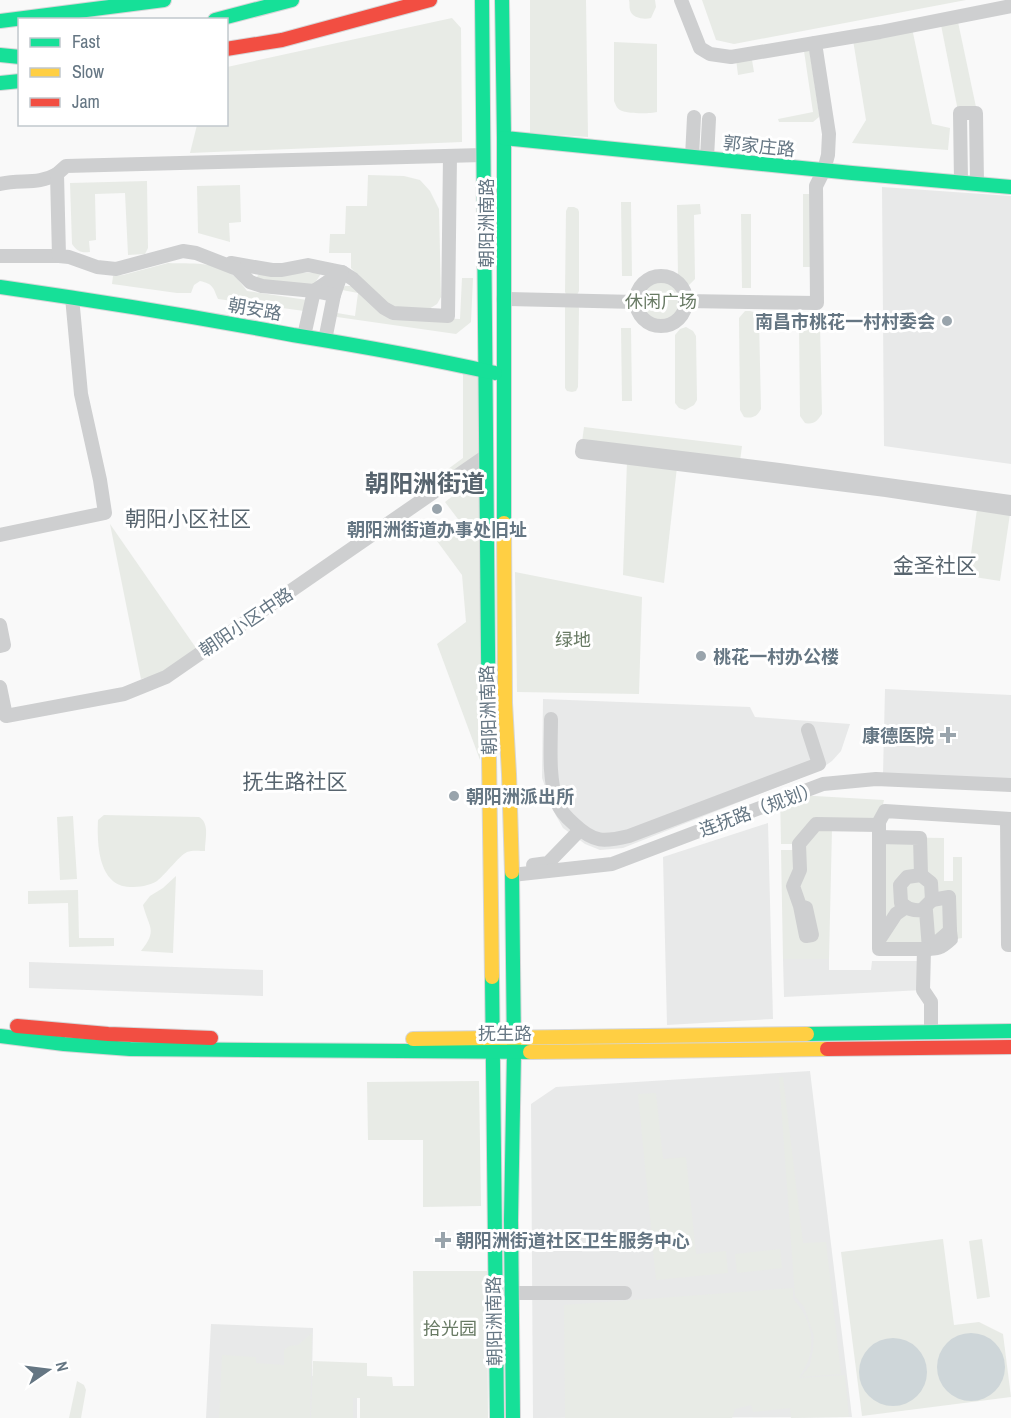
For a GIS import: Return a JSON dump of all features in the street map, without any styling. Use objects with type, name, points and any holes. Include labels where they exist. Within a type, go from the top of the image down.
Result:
[{"type":"main road","points":[[23,18],[164,0]]},
{"type":"main road","points":[[223,18],[292,0]]},
{"type":"main road","points":[[228,49],[282,40],[430,0]]},
{"type":"main road","name":"朝阳洲南路","points":[[482,0],[497,1418]]},
{"type":"main road","name":"朝阳洲南路","points":[[502,0],[505,703],[512,871],[514,1045],[511,1220],[513,1418]]},
{"type":"main road","points":[[0,21],[18,19]]},
{"type":"main road","points":[[0,46],[18,45]]},
{"type":"main road","points":[[0,55],[18,57]]},
{"type":"main road","points":[[0,83],[18,81]]},
{"type":"main road","name":"郭家庄路","points":[[504,138],[1011,187]]},
{"type":"main road","name":"朝安路","points":[[0,287],[72,297],[431,358],[503,375]]},
{"type":"main road","name":"抚生路","points":[[0,1025],[108,1034],[493,1045]]},
{"type":"main road","name":"抚生路","points":[[514,1045],[1011,1031]]},
{"type":"main road","name":"抚生路","points":[[0,1036],[130,1049],[493,1045],[1011,1047]]},
{"type":"street","points":[[681,0],[700,48],[710,54],[731,57],[880,32],[1011,6]]},
{"type":"street","points":[[685,301],[817,303],[816,186],[828,155],[829,134],[815,43]]},
{"type":"street","points":[[961,183],[960,113],[976,113],[977,184]]},
{"type":"street","points":[[692,157],[694,117]]},
{"type":"street","points":[[707,158],[709,119]]},
{"type":"street","points":[[0,184],[47,180],[66,166],[483,155]]},
{"type":"street","points":[[216,260],[272,270],[308,266],[342,272],[363,286],[384,308],[393,313],[448,316],[450,156]]},
{"type":"street","points":[[57,174],[59,256]]},
{"type":"street","points":[[0,256],[69,257],[97,267],[116,269],[183,252],[196,253],[237,269],[250,282],[262,286],[334,295]]},
{"type":"street","points":[[304,336],[314,291],[342,272]]},
{"type":"street","points":[[325,340],[334,295],[342,272]]},
{"type":"street","points":[[662,276],[677,282],[685,296],[683,312],[679,319],[664,326],[648,322],[642,317],[636,302],[641,286],[654,277],[662,276]]},
{"type":"street","points":[[0,535],[105,513],[81,394],[72,297]]},
{"type":"street","points":[[503,299],[636,302]]},
{"type":"street","points":[[1011,502],[593,447],[583,446],[582,452],[1011,508]]},
{"type":"street","name":"朝阳小区中路","points":[[0,687],[6,716],[124,694],[166,677],[486,456]]},
{"type":"street","points":[[0,625],[4,645],[0,646]]},
{"type":"street","points":[[551,719],[552,781],[557,804],[580,830],[594,838],[608,841],[629,836],[819,764],[808,730]]},
{"type":"street","name":"连抚路（规划）","points":[[512,871],[612,864],[824,784],[876,778],[1011,785]]},
{"type":"street","points":[[879,944],[879,822],[885,811],[1009,819],[1008,945],[1011,945]]},
{"type":"street","points":[[800,906],[794,886],[800,870],[799,844],[816,824],[920,838],[921,875]]},
{"type":"street","points":[[512,871],[548,863],[580,830]]},
{"type":"street","points":[[879,944],[926,949],[942,947],[951,939],[950,897],[927,905],[911,910],[901,903],[900,885],[907,877],[921,875],[931,883],[927,905],[926,911],[926,949],[923,990],[931,1002],[931,1032]]},
{"type":"street","points":[[879,944],[896,914],[906,908]]},
{"type":"street","points":[[512,1293],[625,1293]]},
{"type":"shaded area","name":"南昌市桃花一村村委会","points":[[882,187],[1011,196],[1011,464],[884,446]]},
{"type":"shaded area","name":"康德医院","points":[[885,689],[1011,695],[1011,781],[883,775]]},
{"type":"shaded area","points":[[543,699],[750,707],[755,717],[850,724],[841,751],[818,771],[623,848],[600,850],[585,844],[563,828],[554,812],[542,778]]},
{"type":"shaded area","points":[[768,823],[773,1019],[667,1025],[663,857]]},
{"type":"shaded area","points":[[783,959],[829,959],[829,970],[871,970],[872,961],[924,961],[923,990],[784,997]]},
{"type":"shaded area","points":[[29,962],[263,970],[263,996],[29,988]]},
{"type":"shaded area","points":[[810,1071],[852,1417],[533,1418],[531,1104],[556,1087]]},
{"type":"shaded area","points":[[211,1324],[313,1328],[312,1376],[357,1377],[357,1418],[206,1418]]},
{"type":"shaded area","points":[[971,1333],[984,1336],[995,1343],[1002,1354],[1005,1367],[1002,1380],[995,1391],[984,1398],[971,1401],[958,1398],[947,1391],[940,1380],[937,1367],[940,1354],[947,1343],[958,1336]]},
{"type":"shaded area","points":[[893,1338],[906,1341],[917,1348],[924,1359],[927,1372],[924,1385],[917,1396],[906,1403],[893,1406],[880,1403],[869,1396],[862,1385],[859,1372],[862,1359],[869,1348],[880,1341]]},
{"type":"green space","points":[[530,0],[586,0],[588,137],[530,133]]},
{"type":"green space","points":[[629,0],[655,0],[656,7],[651,18],[633,15]]},
{"type":"green space","points":[[702,0],[966,0],[734,44],[716,40]]},
{"type":"green space","points":[[452,18],[461,28],[462,142],[190,153],[197,126],[228,126],[228,67]]},
{"type":"green space","points":[[958,22],[976,107],[958,111],[941,25]]},
{"type":"green space","points":[[912,28],[932,124],[950,128],[948,150],[852,143],[866,120],[853,40]]},
{"type":"green space","points":[[614,42],[657,44],[657,112],[627,112],[617,107],[614,101]]},
{"type":"green space","points":[[809,47],[819,117],[813,122],[779,122],[778,119],[813,112],[804,51],[752,60],[754,72],[738,75],[736,59]]},
{"type":"green space","points":[[368,175],[404,176],[420,180],[430,191],[439,209],[441,297],[437,304],[429,309],[392,310],[351,268],[351,253],[329,253],[330,234],[345,234],[346,206],[367,206]]},
{"type":"green space","points":[[147,181],[148,248],[145,254],[128,255],[125,193],[95,194],[96,240],[89,241],[90,252],[81,252],[72,244],[70,183]]},
{"type":"green space","points":[[240,185],[241,222],[229,223],[230,242],[198,233],[197,186]]},
{"type":"green space","points":[[803,194],[813,194],[813,267],[803,267]]},
{"type":"green space","points":[[621,202],[631,202],[632,276],[622,276]]},
{"type":"green space","points":[[700,204],[701,214],[694,215],[695,279],[689,285],[680,282],[678,278],[677,205]]},
{"type":"green space","points":[[568,207],[574,207],[579,212],[579,291],[577,295],[565,292],[566,211]]},
{"type":"green space","points":[[741,214],[751,214],[751,288],[742,288]]},
{"type":"green space","points":[[168,263],[203,264],[220,268],[234,276],[247,291],[307,300],[304,311],[218,299],[208,283],[200,281],[194,285],[191,293],[112,284],[113,276]]},
{"type":"green space","points":[[322,272],[313,286],[256,279],[258,275]]},
{"type":"green space","points":[[462,278],[473,278],[471,322],[456,334],[337,317],[337,313],[355,316],[358,293],[342,290],[345,286],[351,286],[389,316],[460,319]]},
{"type":"green space","name":"休闲广场","points":[[661,281],[675,287],[681,301],[675,315],[661,321],[647,315],[641,301],[647,287]]},
{"type":"green space","points":[[577,305],[579,308],[578,387],[572,392],[565,388],[565,307]]},
{"type":"green space","points":[[745,311],[757,313],[759,320],[761,409],[750,418],[744,417],[740,410],[739,318]]},
{"type":"green space","points":[[805,317],[818,319],[820,326],[822,414],[815,422],[805,423],[800,416],[799,324]]},
{"type":"green space","points":[[686,327],[696,336],[697,400],[694,405],[685,410],[679,408],[675,403],[675,335],[680,329]]},
{"type":"green space","points":[[621,328],[631,328],[632,401],[622,401]]},
{"type":"green space","points":[[463,374],[480,374],[480,760],[437,644],[466,622],[462,575],[437,541],[461,523],[445,502],[458,492],[444,472],[463,458]]},
{"type":"green space","points":[[584,427],[742,446],[740,461],[582,442]]},
{"type":"green space","points":[[627,461],[677,467],[664,583],[623,575]]},
{"type":"green space","points":[[977,509],[1010,514],[1000,581],[968,576]]},
{"type":"green space","points":[[110,524],[196,648],[165,673],[141,679]]},
{"type":"green space","name":"绿地","points":[[515,572],[642,597],[639,694],[517,692]]},
{"type":"green space","points":[[780,794],[884,800],[879,822],[879,837],[944,838],[944,881],[953,881],[953,857],[962,857],[962,938],[929,944],[880,944],[873,830],[832,829],[829,959],[783,959],[781,850],[799,850],[799,844],[781,844]]},
{"type":"green space","points":[[104,815],[199,817],[206,827],[205,851],[187,852],[161,878],[151,884],[133,887],[119,885],[106,871],[99,851],[98,820]]},
{"type":"green space","points":[[73,816],[77,879],[60,880],[57,817]]},
{"type":"green space","points":[[176,876],[173,953],[141,951],[151,933],[143,905],[150,896]]},
{"type":"green space","points":[[78,890],[79,938],[114,938],[114,946],[69,947],[68,903],[28,904],[28,891]]},
{"type":"green space","points":[[779,1077],[783,1077],[803,1243],[826,1242],[841,1374],[801,1377],[810,1365],[814,1336],[804,1307],[795,1296]]},
{"type":"green space","points":[[479,1081],[481,1206],[423,1207],[423,1140],[368,1140],[367,1082]]},
{"type":"green space","points":[[656,1093],[663,1159],[686,1157],[696,1254],[726,1251],[728,1273],[656,1280],[638,1094]]},
{"type":"green space","points":[[943,1239],[954,1325],[979,1322],[1003,1334],[1011,1397],[862,1416],[841,1252]]},
{"type":"green space","points":[[982,1239],[990,1297],[977,1299],[969,1241]]},
{"type":"green space","points":[[780,1249],[782,1268],[737,1273],[735,1254]]},
{"type":"green space","name":"拾光园","points":[[413,1271],[487,1271],[488,1418],[360,1418],[360,1398],[353,1398],[353,1418],[311,1418],[313,1361],[367,1363],[367,1376],[392,1377],[393,1386],[414,1386]]},
{"type":"green space","points":[[793,1288],[793,1299],[807,1320],[811,1336],[808,1361],[799,1378],[845,1375],[849,1417],[791,1418],[790,1408],[753,1412],[751,1405],[735,1409],[732,1418],[565,1418],[564,1305]]},
{"type":"green space","points":[[312,1333],[310,1418],[219,1418],[222,1355],[256,1357],[256,1363],[284,1365],[284,1350],[289,1346],[298,1345]]},
{"type":"green space","points":[[77,1381],[84,1385],[86,1390],[81,1418],[69,1418]]},
{"type":"traffic: fast","points":[[23,18],[164,0]]},
{"type":"traffic: fast","points":[[223,18],[292,0]]},
{"type":"traffic: fast","points":[[482,0],[489,757]]},
{"type":"traffic: fast","points":[[502,0],[504,523]]},
{"type":"traffic: fast","points":[[0,21],[18,19]]},
{"type":"traffic: fast","points":[[0,55],[18,57]]},
{"type":"traffic: fast","points":[[0,83],[18,81]]},
{"type":"traffic: fast","points":[[504,138],[1011,187]]},
{"type":"traffic: fast","points":[[0,287],[220,322],[495,373]]},
{"type":"traffic: fast","points":[[512,872],[513,1418]]},
{"type":"traffic: fast","points":[[492,977],[497,1418]]},
{"type":"traffic: fast","points":[[807,1034],[1011,1031]]},
{"type":"traffic: fast","points":[[0,1036],[130,1049],[530,1052]]},
{"type":"traffic: slow","points":[[504,523],[505,703],[512,872]]},
{"type":"traffic: slow","points":[[489,757],[492,977]]},
{"type":"traffic: slow","points":[[413,1039],[807,1034]]},
{"type":"traffic: slow","points":[[530,1052],[827,1049]]},
{"type":"traffic: jam","points":[[228,49],[282,40],[430,0]]},
{"type":"traffic: jam","points":[[17,1026],[108,1034],[211,1038]]},
{"type":"traffic: jam","points":[[827,1049],[1011,1047]]},
{"type":"place","name":"南昌市桃花一村村委会","points":[[947,321]]},
{"type":"place","name":"朝阳洲街道办事处旧址","points":[[437,509]]},
{"type":"place","name":"桃花一村办公楼","points":[[701,656]]},
{"type":"place","name":"康德医院","points":[[948,735]]},
{"type":"place","name":"朝阳洲派出所","points":[[454,796]]},
{"type":"place","name":"朝阳洲街道社区卫生服务中心","points":[[443,1240]]},
{"type":"district","name":"朝阳洲街道","points":[[425,483]]},
{"type":"district","name":"朝阳小区社区","points":[[188,518]]},
{"type":"district","name":"金圣社区","points":[[935,565]]},
{"type":"district","name":"抚生路社区","points":[[295,781]]}]
